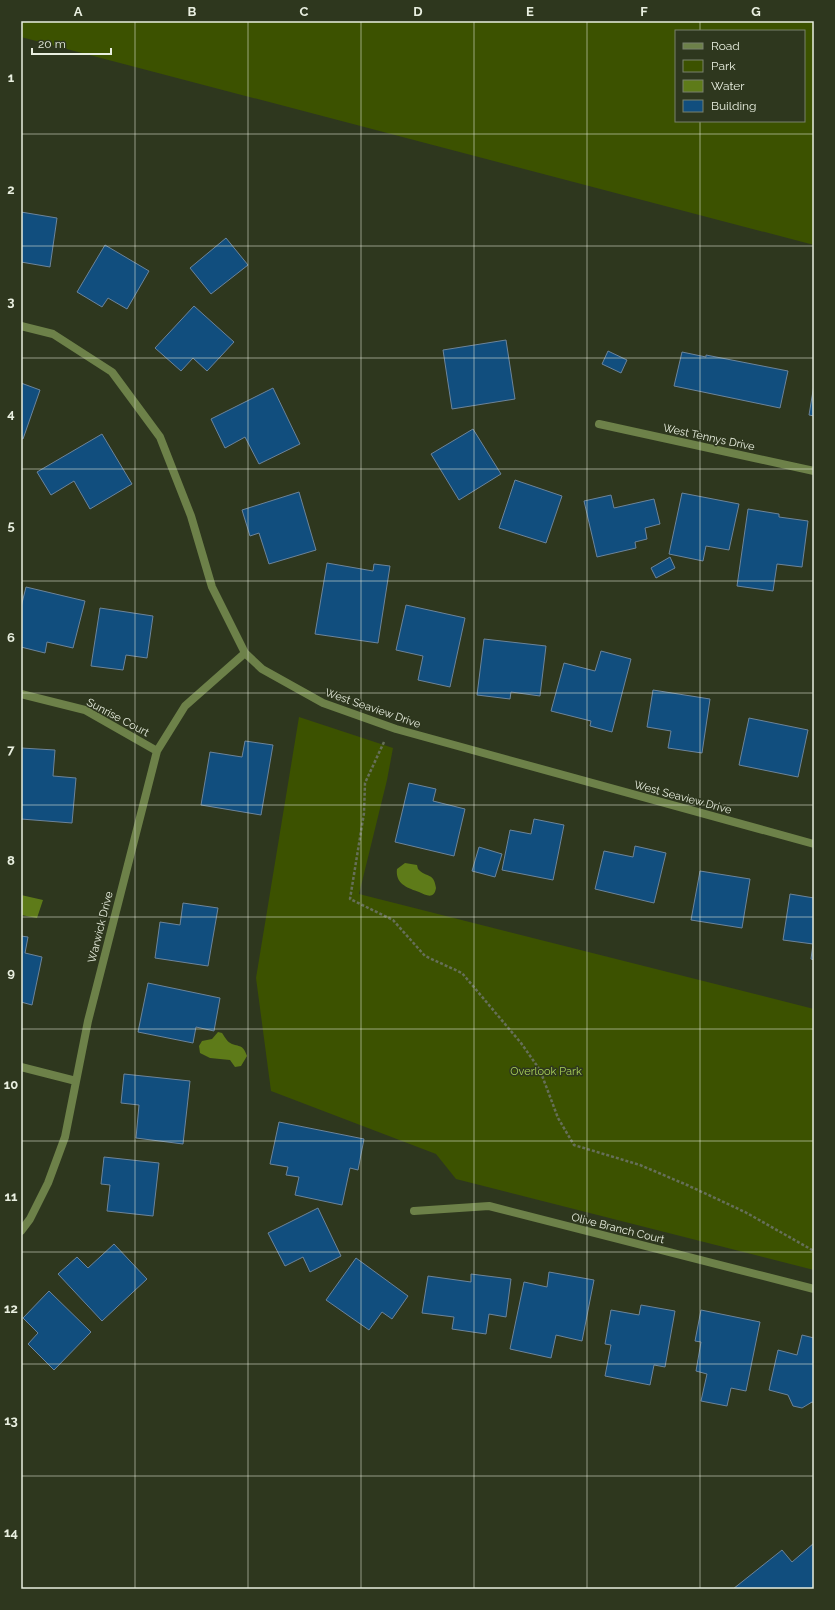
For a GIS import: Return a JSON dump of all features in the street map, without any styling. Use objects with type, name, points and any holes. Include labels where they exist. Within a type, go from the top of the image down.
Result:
[{"type":"street","name":"West Seaview Drive","points":[[21,326],[53,334],[112,372],[160,437],[191,516],[212,587],[245,653],[262,669],[323,703],[389,727],[814,844]]},
{"type":"street","name":"West Tennys Drive","points":[[599,424],[814,471]]},
{"type":"street","name":"Warwick Drive","points":[[21,1231],[30,1219],[48,1183],[65,1137],[88,1021],[157,751],[185,706],[245,653]]},
{"type":"street","name":"Sunrise Court","points":[[21,694],[85,710],[157,751]]},
{"type":"street","points":[[21,1067],[76,1081]]},
{"type":"street","name":"Olive Branch Court","points":[[414,1211],[489,1206],[814,1289]]},
{"type":"path","points":[[389,727],[379,754],[365,782],[364,813],[350,899],[393,920],[425,956],[462,973],[521,1043],[540,1070],[558,1118],[574,1145],[640,1165],[687,1185],[745,1212],[814,1251]]},
{"type":"green space","points":[[21,21],[814,21],[814,245],[21,37]]},
{"type":"green space","name":"Overlook Park","points":[[299,717],[393,748],[387,780],[359,894],[814,1009],[814,1270],[456,1179],[436,1154],[271,1091],[256,978]]},
{"type":"water","points":[[405,863],[417,865],[421,872],[432,877],[436,888],[432,895],[429,896],[424,894],[403,885],[400,882],[397,869]]},
{"type":"water","points":[[21,895],[43,900],[37,918],[21,915]]},
{"type":"water","points":[[218,1032],[222,1033],[227,1041],[241,1047],[244,1050],[247,1056],[241,1066],[235,1067],[230,1060],[210,1058],[200,1053],[199,1046],[202,1041],[212,1039]]},
{"type":"building","points":[[21,212],[57,218],[50,267],[21,262]]},
{"type":"building","points":[[226,238],[248,265],[211,294],[190,268]]},
{"type":"building","points":[[105,245],[149,271],[127,309],[108,298],[102,307],[77,292]]},
{"type":"building","points":[[194,306],[234,342],[207,371],[193,358],[181,371],[155,348]]},
{"type":"building","points":[[506,340],[515,399],[452,409],[443,350]]},
{"type":"building","points":[[608,351],[627,360],[621,373],[602,364]]},
{"type":"building","points":[[682,352],[706,357],[706,355],[788,371],[780,408],[674,386]]},
{"type":"building","points":[[21,383],[40,390],[23,439],[21,438]]},
{"type":"building","points":[[814,385],[814,416],[809,415]]},
{"type":"building","points":[[273,388],[300,444],[259,464],[245,437],[225,448],[211,419]]},
{"type":"building","points":[[473,429],[501,474],[459,500],[431,454]]},
{"type":"building","points":[[102,434],[132,484],[90,509],[74,481],[51,495],[37,472]]},
{"type":"building","points":[[515,480],[562,496],[546,543],[499,528]]},
{"type":"building","points":[[299,492],[316,550],[269,564],[259,533],[250,536],[242,510]]},
{"type":"building","points":[[682,493],[739,504],[729,550],[706,546],[703,561],[669,554]]},
{"type":"building","points":[[611,495],[614,508],[654,499],[660,524],[645,528],[647,539],[635,542],[636,548],[597,557],[584,501]]},
{"type":"building","points":[[748,509],[779,514],[779,517],[808,521],[802,567],[777,564],[773,591],[737,586]]},
{"type":"building","points":[[670,557],[675,568],[656,578],[651,568]]},
{"type":"building","points":[[327,563],[373,571],[374,564],[390,566],[378,643],[315,634]]},
{"type":"building","points":[[26,587],[85,601],[73,648],[47,642],[45,653],[21,647],[21,607]]},
{"type":"building","points":[[406,605],[465,618],[450,687],[418,680],[423,656],[396,650]]},
{"type":"building","points":[[100,608],[153,616],[147,658],[126,655],[123,670],[91,666]]},
{"type":"building","points":[[484,639],[546,646],[540,696],[511,692],[510,699],[477,695]]},
{"type":"building","points":[[601,651],[631,659],[612,732],[590,726],[591,721],[551,711],[564,663],[595,671]]},
{"type":"building","points":[[653,690],[710,699],[702,753],[668,748],[671,731],[647,727]]},
{"type":"building","points":[[749,718],[808,730],[798,777],[739,765]]},
{"type":"building","points":[[245,741],[273,745],[261,815],[201,805],[210,752],[242,757]]},
{"type":"building","points":[[21,748],[55,750],[53,776],[76,778],[72,823],[21,819]]},
{"type":"building","points":[[409,783],[436,789],[433,801],[465,809],[454,856],[395,842]]},
{"type":"building","points":[[534,819],[564,825],[553,880],[502,870],[510,830],[531,834]]},
{"type":"building","points":[[635,846],[666,853],[654,903],[595,889],[604,851],[633,857]]},
{"type":"building","points":[[479,847],[502,854],[495,877],[472,871]]},
{"type":"building","points":[[700,871],[750,879],[742,928],[691,920]]},
{"type":"building","points":[[790,894],[814,898],[814,960],[811,959],[813,944],[783,940]]},
{"type":"building","points":[[183,903],[218,908],[208,966],[155,958],[160,922],[180,925]]},
{"type":"building","points":[[21,936],[28,937],[25,953],[42,957],[32,1005],[21,1002]]},
{"type":"building","points":[[148,983],[220,998],[214,1031],[196,1027],[193,1043],[138,1032]]},
{"type":"building","points":[[124,1074],[190,1081],[183,1144],[136,1138],[139,1105],[121,1103]]},
{"type":"building","points":[[279,1122],[364,1139],[358,1170],[350,1168],[342,1205],[295,1195],[299,1177],[286,1175],[288,1167],[270,1164]]},
{"type":"building","points":[[104,1157],[159,1163],[153,1216],[107,1211],[110,1185],[101,1184]]},
{"type":"building","points":[[318,1208],[341,1256],[310,1272],[303,1257],[285,1266],[268,1233]]},
{"type":"building","points":[[114,1244],[147,1279],[102,1321],[58,1274],[77,1257],[88,1268]]},
{"type":"building","points":[[356,1258],[408,1296],[392,1319],[382,1312],[369,1330],[326,1300]]},
{"type":"building","points":[[549,1272],[594,1280],[582,1341],[556,1335],[551,1358],[510,1349],[524,1282],[547,1287]]},
{"type":"building","points":[[471,1274],[511,1279],[506,1317],[489,1314],[486,1334],[452,1329],[454,1317],[422,1313],[428,1276],[471,1282]]},
{"type":"building","points":[[49,1291],[91,1332],[54,1370],[28,1344],[38,1333],[23,1318]]},
{"type":"building","points":[[641,1305],[675,1311],[665,1367],[654,1365],[650,1385],[605,1376],[611,1345],[605,1344],[611,1310],[639,1315]]},
{"type":"building","points":[[701,1310],[760,1322],[746,1391],[731,1388],[727,1406],[701,1401],[707,1374],[696,1371],[701,1342],[695,1341]]},
{"type":"building","points":[[802,1335],[814,1338],[814,1403],[812,1402],[802,1408],[793,1406],[788,1395],[769,1390],[778,1350],[797,1355]]},
{"type":"building","points":[[814,1543],[814,1589],[733,1589],[782,1550],[792,1562]]}]
